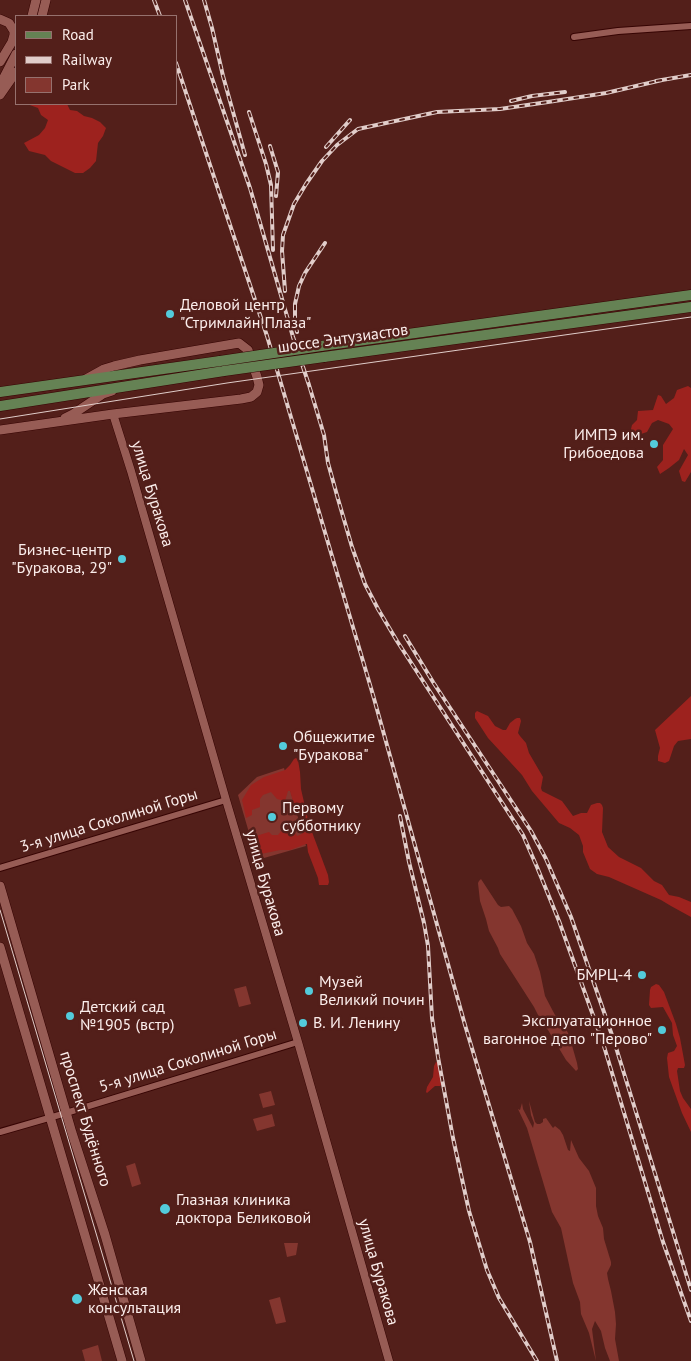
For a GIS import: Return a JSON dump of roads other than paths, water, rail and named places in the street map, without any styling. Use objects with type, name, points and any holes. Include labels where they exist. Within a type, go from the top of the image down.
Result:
[{"type":"main road","points":[[32,15],[36,0]]},
{"type":"main road","points":[[42,15],[46,0]]},
{"type":"main road","points":[[0,20],[8,23],[14,31],[14,35],[0,62]]},
{"type":"main road","points":[[0,85],[15,56]]},
{"type":"main road","points":[[0,95],[15,73]]},
{"type":"main road","name":"шоссе Энтузиастов","points":[[0,392],[691,295]]},
{"type":"main road","name":"шоссе Энтузиастов","points":[[0,406],[224,371],[691,307]]},
{"type":"main road","points":[[0,430],[241,399],[251,397],[257,392],[259,385],[248,350],[239,343],[109,367],[84,380]]},
{"type":"main road","points":[[53,422],[73,414],[103,394],[122,387]]},
{"type":"main road","name":"проспект Будённого","points":[[0,886],[141,1361]]},
{"type":"main road","name":"проспект Будённого","points":[[0,947],[122,1361]]},
{"type":"street","points":[[574,37],[618,31],[691,26]]},
{"type":"street","name":"улица Буракова","points":[[113,414],[132,471],[389,1361]]},
{"type":"street","name":"3-я улица Соколиной Горы","points":[[0,868],[226,800]]},
{"type":"street","name":"5-я улица Соколиной Горы","points":[[0,1132],[298,1042]]},
{"type":"tram line","points":[[0,419],[227,383],[691,317]]},
{"type":"tram line","points":[[0,910],[134,1361]]},
{"type":"railway","points":[[154,0],[160,15]]},
{"type":"railway","points":[[185,0],[250,188],[293,337],[324,435],[328,463],[338,499],[365,584],[397,641],[523,835],[559,921],[603,1043],[663,1242],[691,1321]]},
{"type":"railway","points":[[204,0],[245,155]]},
{"type":"railway","points":[[178,69],[267,336],[373,695],[465,1025],[530,1242],[557,1361]]},
{"type":"railway","points":[[656,81],[691,75]]},
{"type":"railway","points":[[285,291],[282,251],[283,235],[294,204],[322,161],[337,145],[358,129],[437,112],[500,109],[606,93],[662,80]]},
{"type":"railway","points":[[511,101],[565,92]]},
{"type":"railway","points":[[249,112],[271,185],[273,250]]},
{"type":"railway","points":[[326,147],[350,120]]},
{"type":"railway","points":[[270,146],[278,172],[276,196]]},
{"type":"railway","points":[[297,332],[295,304],[299,286],[305,273],[325,243]]},
{"type":"railway","points":[[405,636],[531,831],[546,859],[571,917],[614,1041],[691,1290]]},
{"type":"railway","points":[[400,816],[424,923],[428,946],[432,1018],[438,1057],[469,1211],[487,1270],[499,1298],[537,1361]]},
{"type":"place","name":"Деловой центр \"Стримлайн Плаза\"","points":[[170,314]]},
{"type":"place","name":"ИМПЭ им. Грибоедова","points":[[654,444]]},
{"type":"place","name":"Бизнес-центр \"Буракова, 29\"","points":[[122,559]]},
{"type":"place","name":"Общежитие \"Буракова\"","points":[[283,746]]},
{"type":"place","name":"Первому субботнику","points":[[272,817]]},
{"type":"place","name":"БМРЦ-4","points":[[642,975]]},
{"type":"place","name":"Музей Великий почин","points":[[309,991]]},
{"type":"place","name":"Детский сад №1905 (встр)","points":[[70,1016]]},
{"type":"place","name":"В. И. Ленину","points":[[303,1023]]},
{"type":"place","name":"Эксплуатационное вагонное депо \"Перово\"","points":[[662,1030]]},
{"type":"place","name":"Глазная клиника доктора Беликовой","points":[[165,1209]]},
{"type":"place","name":"Женская консультация","points":[[77,1299]]}]
